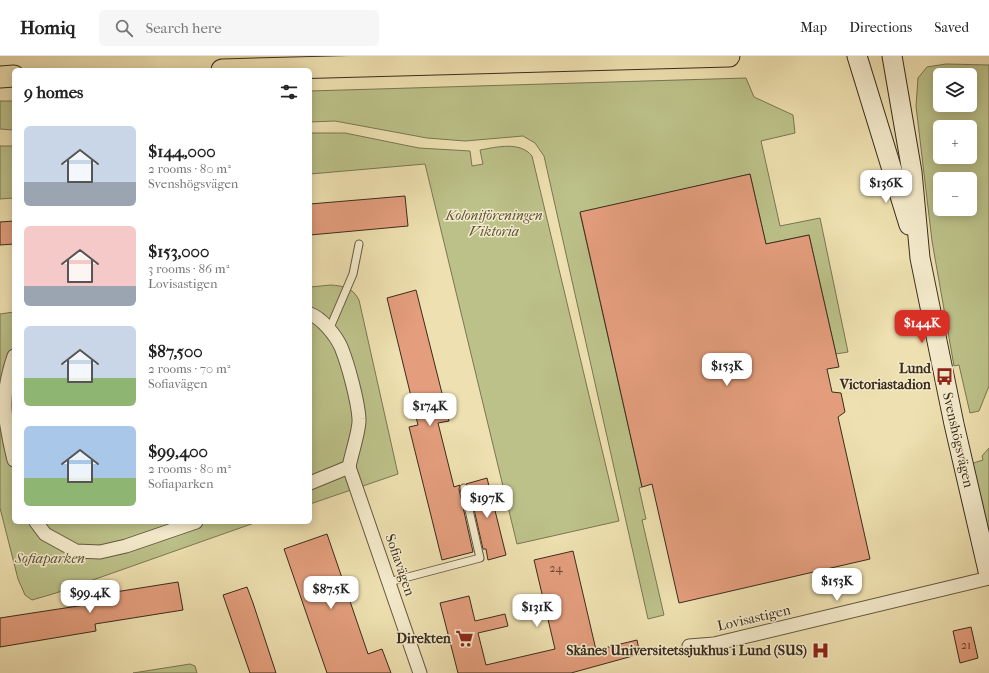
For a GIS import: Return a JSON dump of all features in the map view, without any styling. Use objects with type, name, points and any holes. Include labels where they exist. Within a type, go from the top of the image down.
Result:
[{"type":"main road","points":[[294,68],[729,56]]},
{"type":"main road","name":"Svenshögsvägen","points":[[857,56],[920,258],[954,424],[989,575]]},
{"type":"main road","name":"Svenshögsvägen","points":[[892,56],[912,172],[920,258]]},
{"type":"main road","points":[[0,77],[12,76]]},
{"type":"street","points":[[312,315],[329,330],[341,347],[360,420],[349,467],[312,482]]},
{"type":"street","points":[[12,360],[6,371],[0,392],[1,407],[12,452]]},
{"type":"street","name":"Sofiavägen","points":[[349,467],[420,673]]},
{"type":"street","points":[[38,524],[45,534],[76,551],[100,552],[126,546],[190,524]]},
{"type":"street","name":"Lovisastigen","points":[[689,646],[714,644],[989,578]]},
{"type":"lane","points":[[329,330],[353,274],[359,244]]},
{"type":"lane","points":[[389,582],[480,558],[464,488]]},
{"type":"green space","points":[[946,64],[989,65],[989,386],[979,411],[970,413],[959,365],[954,366],[932,241],[916,106],[918,78],[927,67]]},
{"type":"green space","points":[[746,78],[754,97],[793,115],[795,133],[761,141],[780,226],[820,218],[848,352],[836,354],[809,235],[766,244],[750,174],[580,213],[642,487],[639,488],[646,519],[642,520],[664,615],[648,619],[544,156],[535,143],[523,136],[465,141],[427,138],[335,121],[312,122],[312,91]]},
{"type":"green space","points":[[0,101],[12,101],[12,130],[0,129]]},
{"type":"green space","name":"Koloniföreningen Viktoria","points":[[312,133],[345,133],[419,148],[470,151],[472,166],[483,164],[480,150],[508,146],[521,148],[532,156],[619,521],[517,544],[425,164],[312,174]]},
{"type":"green space","points":[[0,146],[12,146],[12,198],[0,199]]},
{"type":"green space","points":[[331,285],[348,288],[357,296],[359,300],[398,474],[312,503],[312,287]]},
{"type":"green space","name":"Sofiaparken","points":[[12,312],[12,524],[251,524],[56,593],[32,600],[25,595],[18,579],[0,508],[0,314]]},
{"type":"green space","points":[[989,448],[989,575],[964,466],[983,460],[982,456]]},
{"type":"green space","points":[[190,664],[195,666],[197,673],[133,673]]},
{"type":"building","points":[[750,174],[766,244],[809,235],[839,367],[827,369],[832,392],[841,393],[845,412],[838,417],[870,559],[679,603],[652,484],[642,487],[580,212]]},
{"type":"building","points":[[405,196],[408,226],[312,235],[312,204]]},
{"type":"building","points":[[12,221],[12,244],[0,245],[0,222]]},
{"type":"building","points":[[416,290],[449,421],[438,423],[454,487],[460,485],[459,489],[473,552],[442,560],[409,427],[418,425],[387,298]]},
{"type":"building","points":[[487,478],[506,555],[488,560],[486,549],[483,549],[469,487],[466,484]]},
{"type":"building","points":[[327,534],[368,654],[382,649],[391,673],[327,673],[284,549]]},
{"type":"building","points":[[573,551],[596,650],[637,640],[640,654],[571,673],[458,673],[440,603],[469,596],[475,621],[505,614],[508,626],[478,633],[486,665],[555,649],[534,560]]},
{"type":"building","points":[[178,582],[183,610],[95,624],[96,631],[0,647],[0,618],[91,604],[90,596]]},
{"type":"building","points":[[247,587],[276,673],[250,673],[223,595]]},
{"type":"building","points":[[971,627],[978,658],[960,663],[953,631]]},
{"type":"place","name":"Lund Victoriastadion","points":[[944,376]]},
{"type":"place","name":"Direkten","points":[[464,638]]},
{"type":"place","name":"Skånes Universitetssjukhus i Lund (SUS)","points":[[820,650]]}]
